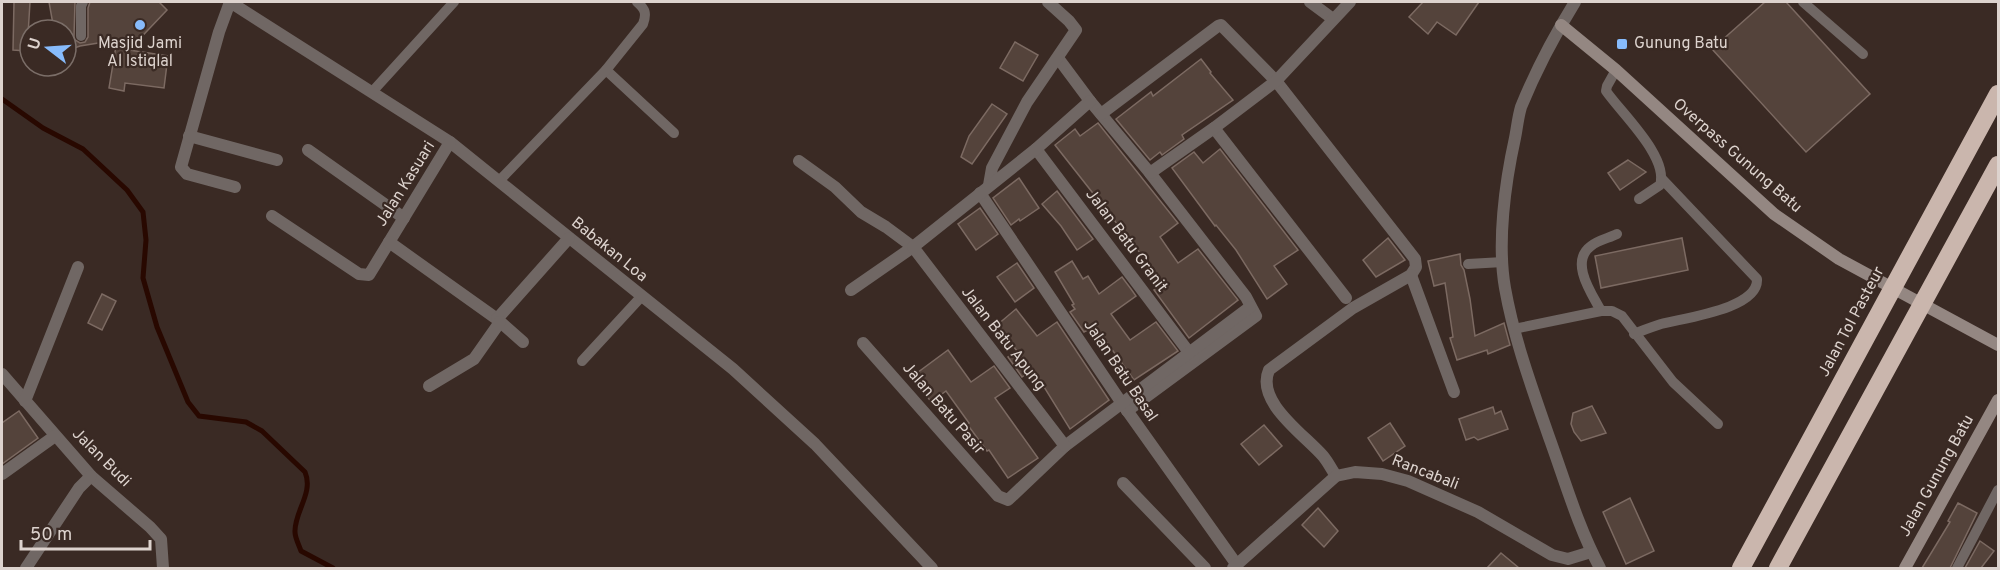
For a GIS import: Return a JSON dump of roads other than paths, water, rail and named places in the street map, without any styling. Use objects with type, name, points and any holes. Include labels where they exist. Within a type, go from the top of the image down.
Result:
[{"type":"highway","name":"Jalan Tol Pasteur","points":[[1741,568],[1998,94]]},
{"type":"highway","points":[[1778,568],[1998,165]]},
{"type":"street","name":"Babakan Loa","points":[[230,2],[450,142],[733,369],[815,444],[932,568]]},
{"type":"street","points":[[230,2],[219,32],[181,167],[187,174],[235,187]]},
{"type":"street","points":[[985,189],[992,168],[1027,102],[1076,30],[1048,2]]},
{"type":"street","points":[[1310,2],[1333,19]]},
{"type":"street","points":[[1150,173],[1276,81],[1350,2]]},
{"type":"street","points":[[1575,2],[1545,53],[1520,110],[1504,211],[1504,286],[1514,329],[1539,409],[1591,552],[1600,568]]},
{"type":"street","name":"Overpass Gunung Batu","points":[[1561,24],[1616,70],[1774,214],[1839,259],[1998,345]]},
{"type":"street","points":[[1101,114],[1218,26],[1224,27],[1276,81],[1414,259],[1416,267],[1411,275],[1353,308],[1269,370],[1265,378],[1270,396],[1290,426],[1323,456],[1336,476],[1235,567]]},
{"type":"street","points":[[1058,58],[1090,101],[1150,173],[1245,297],[1250,307],[1193,356],[1124,407],[1065,446]]},
{"type":"street","points":[[851,290],[914,249],[1036,149],[1090,101]]},
{"type":"street","points":[[1214,128],[1346,298]]},
{"type":"street","points":[[189,136],[277,160]]},
{"type":"street","name":"Jalan Kasuari","points":[[272,216],[359,274],[369,275],[450,142]]},
{"type":"street","name":"Jalan Batu Granit","points":[[1036,149],[1193,356]]},
{"type":"street","points":[[308,150],[404,218]]},
{"type":"street","name":"Jalan Batu Apung","points":[[799,161],[835,187],[861,212],[893,231],[914,249],[1065,446]]},
{"type":"street","name":"Jalan Batu Basal","points":[[985,189],[1124,407],[1235,567]]},
{"type":"street","points":[[429,386],[474,359],[498,320],[569,238]]},
{"type":"street","points":[[389,242],[498,320],[523,342]]},
{"type":"street","points":[[25,401],[78,267]]},
{"type":"street","points":[[1411,275],[1454,392]]},
{"type":"street","name":"Jalan Batu Pasir","points":[[863,343],[998,496],[1008,500],[1065,446]]},
{"type":"street","name":"Jalan Budi","points":[[2,374],[92,476],[161,539],[163,568]]},
{"type":"street","name":"Jalan Gunung Batu","points":[[1905,568],[1998,400]]},
{"type":"street","points":[[2,474],[55,436]]},
{"type":"street","name":"Rancabali","points":[[1336,476],[1355,472],[1382,474],[1408,481],[1478,512],[1552,555],[1568,558],[1591,552]]},
{"type":"street","points":[[26,568],[79,488],[92,476]]},
{"type":"street","points":[[1123,483],[1205,568]]},
{"type":"lane","points":[[81,36],[83,2]]},
{"type":"lane","points":[[372,92],[454,2]]},
{"type":"lane","points":[[499,181],[606,70],[643,24],[646,16],[644,9],[637,2]]},
{"type":"lane","points":[[1803,2],[1863,54]]},
{"type":"lane","points":[[606,70],[674,133]]},
{"type":"lane","points":[[1616,70],[1606,91],[1656,155],[1662,179],[1757,279],[1757,287],[1752,294],[1733,306],[1660,324],[1634,334]]},
{"type":"lane","points":[[1639,199],[1660,185],[1662,179]]},
{"type":"lane","points":[[1601,311],[1583,276],[1581,265],[1590,246],[1617,234]]},
{"type":"lane","points":[[1468,264],[1503,262]]},
{"type":"lane","points":[[582,361],[641,297]]},
{"type":"lane","points":[[1514,329],[1601,311],[1612,311],[1622,316],[1673,382],[1718,424]]},
{"type":"lane","points":[[1958,568],[1998,490]]},
{"type":"waterway","points":[[2,99],[43,128],[83,149],[127,190],[143,212],[146,240],[143,278],[157,327],[188,402],[199,416],[246,422],[262,431],[305,472],[306,495],[297,517],[296,537],[301,551],[333,568]]},
{"type":"place","name":"Masjid Jami Al Istiqlal","points":[[140,25]]},
{"type":"place","name":"Gunung Batu","points":[[1622,44]]}]
